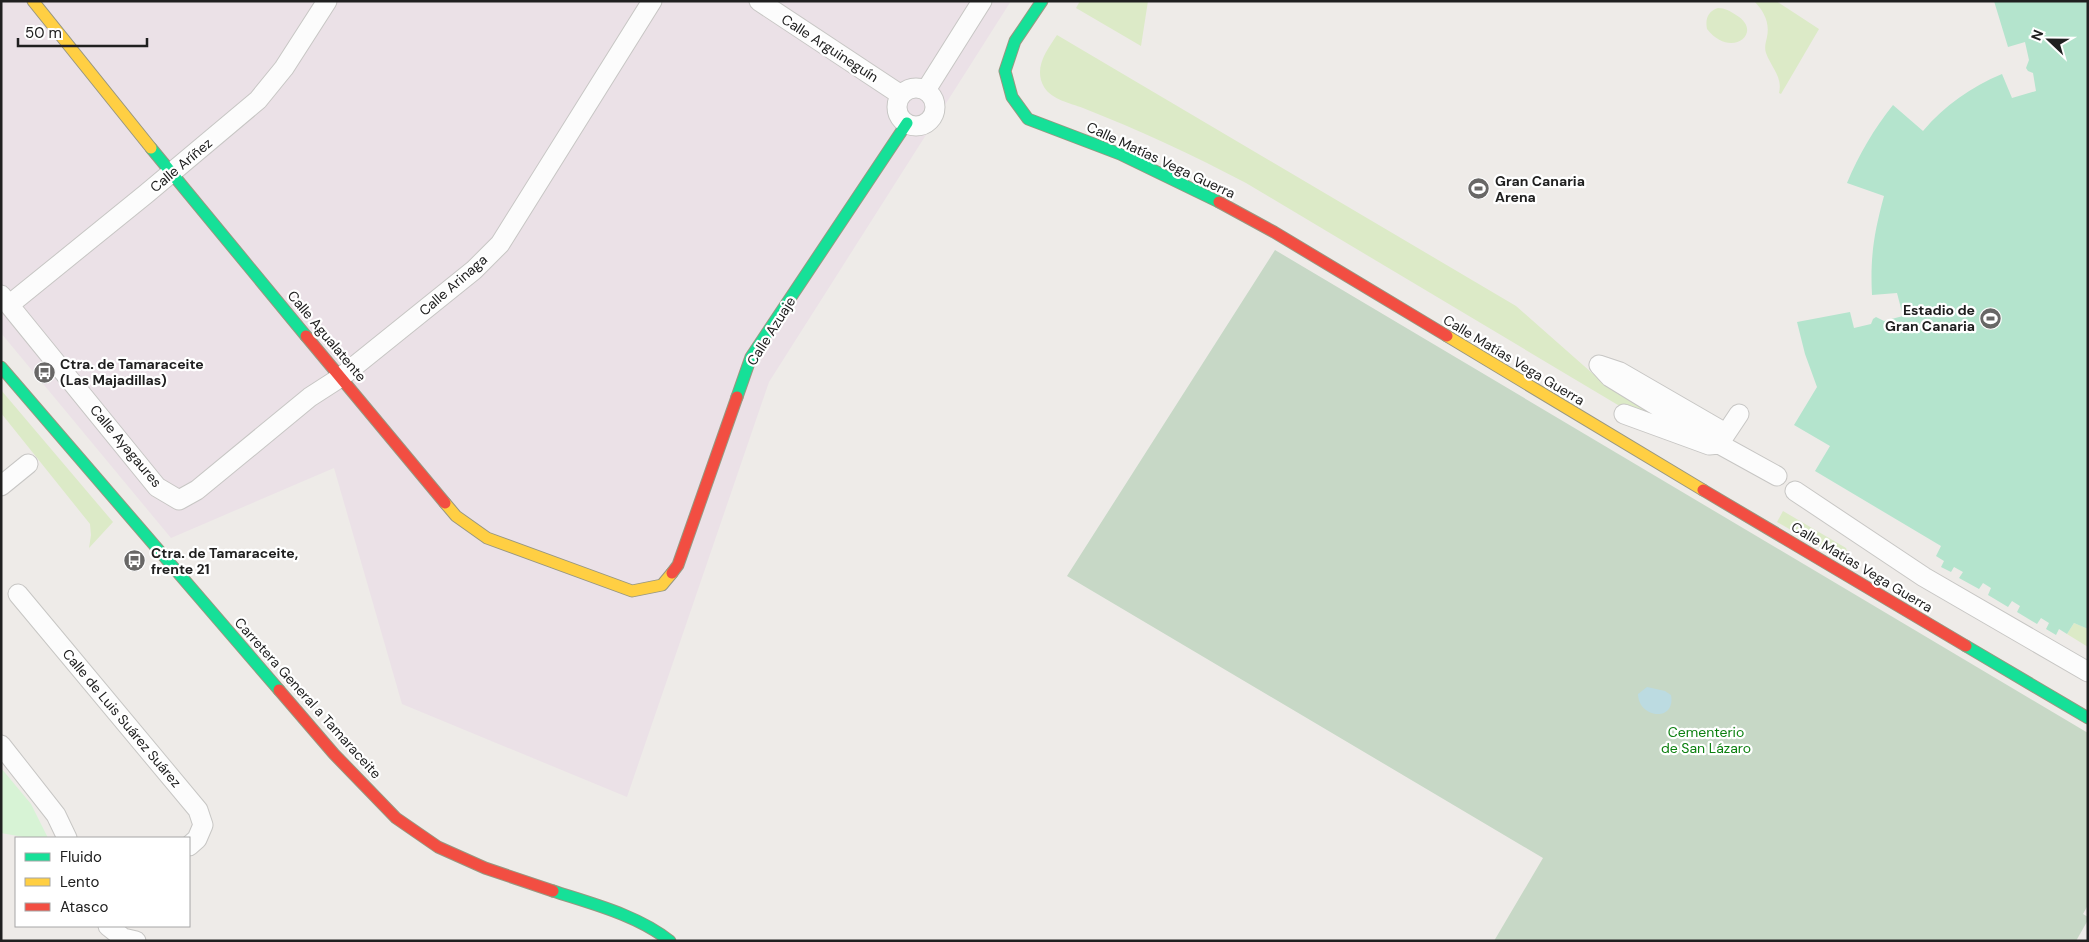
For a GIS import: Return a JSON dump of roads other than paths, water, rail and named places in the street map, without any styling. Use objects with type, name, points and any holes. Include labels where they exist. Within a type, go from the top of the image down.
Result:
[{"type":"street","name":"Calle Agualatente","points":[[33,1],[171,173],[456,516],[488,538],[632,591],[662,585]]},
{"type":"street","name":"Calle Aríñez","points":[[5,300],[171,173],[258,100],[284,68],[327,1]]},
{"type":"street","name":"Calle Arinaga","points":[[179,500],[197,490],[310,397],[342,377],[474,270],[500,244],[652,1]]},
{"type":"street","name":"Calle Arguineguín","points":[[759,1],[902,95]]},
{"type":"street","points":[[926,90],[982,1]]},
{"type":"street","name":"Calle Matías Vega Guerra","points":[[1042,1],[1015,41],[1005,71],[1012,97],[1028,119],[1129,158],[1190,187],[1274,232],[1575,414],[2088,718]]},
{"type":"street","points":[[921,88],[926,90],[935,105],[932,116],[929,120],[918,125],[907,123],[902,119],[897,107],[902,95],[910,89],[921,88]]},
{"type":"street","name":"Calle Azuaje","points":[[662,585],[678,565],[750,357],[907,123]]},
{"type":"street","name":"Calle Ayagaures","points":[[5,300],[157,487],[179,500]]},
{"type":"street","points":[[1721,437],[1610,377],[1599,365],[1620,372],[1721,437],[1777,476]]},
{"type":"street","name":"Carretera General a Tamaraceite","points":[[1,368],[334,754],[396,818],[438,847],[485,868],[610,910],[656,930],[670,941]]},
{"type":"street","points":[[1624,414],[1709,446],[1721,437],[1738,414]]},
{"type":"street","points":[[1,486],[28,464]]},
{"type":"street","points":[[1795,491],[1924,577],[2088,672]]},
{"type":"street","name":"Calle de Luis Suárez Suárez","points":[[18,594],[198,810],[203,825],[197,839],[190,845]]},
{"type":"street","points":[[1,745],[56,815],[67,837]]},
{"type":"street","points":[[109,927],[123,938],[136,941]]},
{"type":"water","points":[[1647,687],[1665,691],[1671,695],[1671,704],[1668,710],[1656,714],[1644,708],[1638,694]]},
{"type":"place","name":"Gran Canaria Arena","points":[[1479,189]]},
{"type":"place","name":"Estadio de Gran Canaria","points":[[1991,318]]},
{"type":"place","name":"Ctra. de Tamaraceite (Las Majadillas)","points":[[44,372]]},
{"type":"place","name":"Ctra. de Tamaraceite, frente 21","points":[[135,561]]},
{"type":"park label","name":"Cementerio de San Lázaro","points":[[1706,740]]}]
